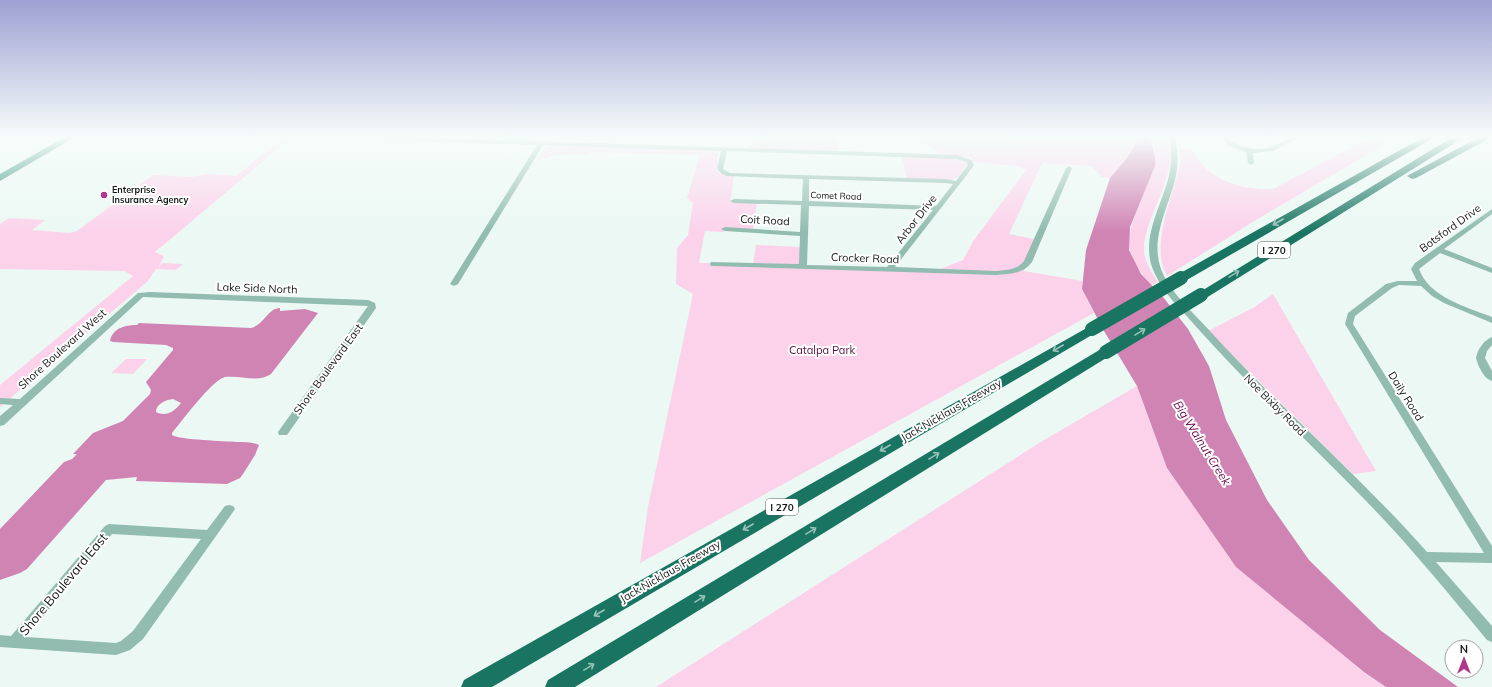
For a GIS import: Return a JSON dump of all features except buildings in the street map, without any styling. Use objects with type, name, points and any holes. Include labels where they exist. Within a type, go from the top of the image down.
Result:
[{"type":"highway","points":[[1311,203],[1319,190],[1357,168]]},
{"type":"highway","name":"Jack Nicklaus Freeway","points":[[472,687],[1374,168]]},
{"type":"highway","name":"I 270","points":[[556,687],[1409,168]]},
{"type":"highway","points":[[1348,206],[1427,168]]},
{"type":"main road","points":[[0,178],[16,168]]},
{"type":"street","points":[[454,284],[526,168]]},
{"type":"street","points":[[720,168],[724,173],[729,175],[945,181],[957,183]]},
{"type":"street","name":"Arbor Drive","points":[[889,270],[970,168]]},
{"type":"street","name":"Crocker Road","points":[[714,264],[996,273],[1015,271],[1023,267],[1028,262],[1069,168]]},
{"type":"street","name":"Noe Bixby Road","points":[[1174,168],[1153,245],[1155,261],[1160,275],[1180,301],[1258,388],[1371,499],[1424,557],[1492,636]]},
{"type":"street","points":[[803,266],[806,177]]},
{"type":"street","name":"Comet Road","points":[[734,201],[938,208]]},
{"type":"street","name":"Botsford Drive","points":[[1421,284],[1417,278],[1415,269],[1438,250],[1492,211]]},
{"type":"street","name":"Coit Road","points":[[725,230],[804,234]]},
{"type":"street","points":[[1438,250],[1492,271]]},
{"type":"street","name":"Daily Road","points":[[1421,284],[1405,283],[1389,286],[1350,315],[1349,324],[1492,557]]},
{"type":"street","points":[[1421,284],[1448,301],[1492,320]]},
{"type":"street","name":"Lake Side North","points":[[141,295],[372,305]]},
{"type":"street","name":"Shore Boulevard West","points":[[0,422],[141,295]]},
{"type":"street","name":"Shore Boulevard East","points":[[282,432],[372,305]]},
{"type":"street","points":[[1492,340],[1481,352],[1480,357],[1482,364],[1492,378]]},
{"type":"street","points":[[0,401],[22,402]]},
{"type":"street","points":[[0,641],[116,649],[125,646],[138,634],[229,509]]},
{"type":"street","name":"Shore Boulevard East","points":[[14,642],[109,529],[209,535]]},
{"type":"street","points":[[1424,557],[1492,557]]},
{"type":"green space","points":[[246,168],[255,168],[155,252],[164,256],[158,268],[162,263],[183,264],[176,270],[156,269],[148,281],[0,407],[0,385],[133,276],[124,271],[0,269],[0,224],[9,218],[45,220],[32,230],[70,233],[77,231],[153,175],[192,177],[208,174],[236,176]]},
{"type":"green space","name":"Catalpa Park","points":[[696,168],[717,168],[719,173],[734,176],[730,202],[757,203],[753,230],[724,229],[724,232],[705,231],[699,263],[753,263],[756,245],[801,247],[801,265],[940,269],[963,260],[974,240],[1026,170],[1022,168],[1040,168],[1009,234],[1034,239],[1024,271],[1082,281],[1082,289],[1094,313],[640,563],[648,507],[693,294],[676,284],[677,248],[688,235],[693,203],[687,198]]},
{"type":"green space","points":[[905,168],[965,168],[957,178],[950,180],[907,179]]},
{"type":"green space","points":[[1093,168],[1119,168],[1110,178],[1102,177]]},
{"type":"green space","points":[[1154,168],[1169,168],[1165,183],[1147,229],[1144,244],[1146,260],[1150,270],[1158,282],[1151,285],[1141,273],[1134,260],[1130,251],[1129,243],[1133,221]]},
{"type":"green space","points":[[1179,168],[1206,168],[1227,182],[1249,188],[1273,189],[1313,168],[1344,168],[1256,220],[1167,276],[1162,265],[1162,237],[1164,222]]},
{"type":"green space","points":[[1273,294],[1376,471],[1353,474],[1208,331],[1253,308]]},
{"type":"green space","points":[[126,359],[147,359],[133,374],[111,373]]},
{"type":"green space","points":[[1137,386],[1167,468],[1236,567],[1364,672],[1386,687],[656,687],[1044,440]]},
{"type":"water","name":"Big Walnut Creek","points":[[1118,168],[1154,168],[1130,227],[1129,250],[1141,274],[1163,297],[1188,329],[1209,366],[1226,420],[1267,500],[1309,560],[1380,630],[1444,677],[1444,679],[1447,679],[1458,687],[1386,687],[1364,672],[1236,567],[1167,468],[1137,386],[1104,331],[1082,289],[1086,250],[1110,178]]},
{"type":"water","points":[[280,308],[280,311],[305,309],[318,313],[271,374],[261,378],[225,377],[219,380],[205,393],[172,433],[172,435],[184,438],[248,442],[259,445],[255,455],[240,478],[227,484],[136,481],[137,477],[106,480],[27,569],[0,580],[0,529],[64,462],[72,459],[77,454],[73,454],[93,433],[123,421],[150,394],[151,390],[146,382],[173,350],[173,348],[166,345],[113,342],[110,341],[114,332],[122,327],[137,325],[139,323],[251,328],[259,324],[276,309]],"holes":[[[173,399],[181,403],[170,413],[163,414],[156,412],[159,405],[167,400]]]},
{"type":"place","name":"Enterprise Insurance Agency","points":[[104,195]]}]
